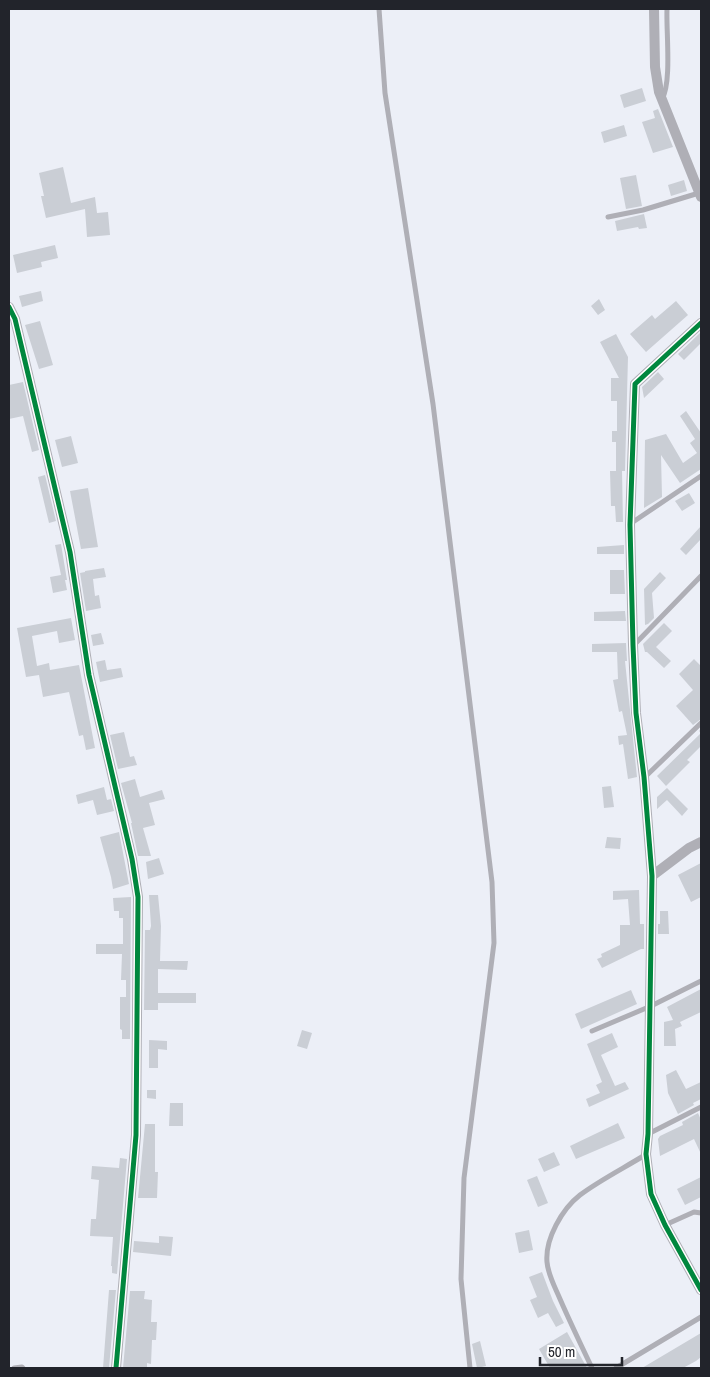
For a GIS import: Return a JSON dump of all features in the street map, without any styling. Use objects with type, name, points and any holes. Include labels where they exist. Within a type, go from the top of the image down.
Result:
[{"type":"street","points":[[654,9],[655,67],[659,92],[700,190]]},
{"type":"street","points":[[9,307],[15,318],[70,552],[89,675],[132,859],[138,897],[136,1135],[116,1368]]},
{"type":"street","points":[[701,323],[635,384],[630,525],[636,713],[644,777],[652,876],[651,1006],[646,1154],[651,1194],[665,1225],[701,1290]]},
{"type":"street","points":[[652,876],[689,848],[701,842]]},
{"type":"lane","points":[[380,9],[384,93],[434,404],[492,882],[494,943],[464,1178],[462,1279],[470,1368]]},
{"type":"lane","points":[[662,99],[665,94],[667,78],[667,9]]},
{"type":"lane","points":[[608,217],[643,210],[700,190]]},
{"type":"lane","points":[[630,525],[701,476]]},
{"type":"lane","points":[[633,645],[701,576]]},
{"type":"lane","points":[[644,777],[701,723]]},
{"type":"lane","points":[[592,1031],[651,1006],[701,981]]},
{"type":"lane","points":[[648,1134],[701,1108]]},
{"type":"lane","points":[[592,1368],[573,1330],[550,1276],[547,1251],[556,1226],[570,1205],[580,1196],[646,1154]]},
{"type":"lane","points":[[665,1225],[694,1212],[701,1213]]},
{"type":"lane","points":[[616,1368],[701,1317]]},
{"type":"lane","points":[[14,1368],[23,1368]]},
{"type":"building","points":[[642,88],[646,101],[624,108],[620,95]]},
{"type":"building","points":[[658,109],[673,147],[653,153],[642,122],[655,118],[653,111]]},
{"type":"building","points":[[624,125],[627,136],[604,143],[601,132]]},
{"type":"building","points":[[63,167],[71,203],[95,197],[97,213],[108,212],[110,235],[87,237],[85,209],[46,218],[41,196],[44,196],[39,173]]},
{"type":"building","points":[[636,175],[642,206],[626,209],[620,178]]},
{"type":"building","points":[[684,180],[687,191],[671,196],[668,185]]},
{"type":"building","points":[[644,214],[647,228],[639,229],[638,227],[617,231],[615,221]]},
{"type":"building","points":[[55,245],[58,258],[41,262],[42,267],[17,273],[13,255]]},
{"type":"building","points":[[41,291],[43,301],[22,307],[19,296]]},
{"type":"building","points":[[599,299],[605,310],[598,315],[591,306]]},
{"type":"building","points":[[676,301],[688,315],[646,352],[630,334],[652,315],[655,319]]},
{"type":"building","points":[[40,321],[53,365],[39,369],[25,325]]},
{"type":"building","points":[[701,332],[701,343],[684,360],[678,354]]},
{"type":"building","points":[[616,334],[628,357],[625,471],[616,471],[616,442],[612,442],[612,431],[617,431],[617,401],[611,401],[611,378],[619,378],[600,342]]},
{"type":"building","points":[[658,372],[664,379],[644,398],[642,387]]},
{"type":"building","points":[[23,382],[39,450],[32,452],[23,416],[9,419],[9,385]]},
{"type":"building","points":[[686,411],[701,433],[701,469],[680,483],[661,455],[662,497],[644,508],[645,440],[666,434],[683,463],[697,453],[690,443],[695,439],[680,416]]},
{"type":"building","points":[[71,436],[78,463],[62,467],[55,440]]},
{"type":"building","points":[[610,471],[622,471],[623,522],[616,522],[615,506],[611,506]]},
{"type":"building","points":[[45,475],[56,521],[49,523],[38,477]]},
{"type":"building","points":[[88,488],[98,547],[81,549],[70,491]]},
{"type":"building","points":[[689,493],[695,503],[682,511],[675,501]]},
{"type":"building","points":[[701,526],[701,539],[686,555],[680,549]]},
{"type":"building","points":[[61,544],[67,590],[53,593],[50,577],[61,575],[55,545]]},
{"type":"building","points":[[624,545],[624,554],[597,554],[597,547]]},
{"type":"building","points":[[104,568],[106,577],[93,579],[95,596],[99,595],[101,608],[86,611],[80,573]]},
{"type":"building","points":[[610,570],[624,570],[625,594],[610,594]]},
{"type":"building","points":[[660,572],[666,578],[652,593],[654,618],[645,625],[644,589]]},
{"type":"building","points":[[625,611],[626,621],[594,621],[594,612]]},
{"type":"building","points":[[71,618],[75,640],[59,643],[57,631],[32,636],[37,666],[49,663],[50,670],[79,665],[95,748],[86,750],[83,735],[79,736],[69,692],[43,697],[39,675],[26,677],[17,628]]},
{"type":"building","points":[[664,623],[672,631],[656,647],[671,661],[664,668],[645,652],[643,644]]},
{"type":"building","points":[[101,633],[104,644],[93,646],[91,635]]},
{"type":"building","points":[[626,643],[627,661],[625,661],[637,777],[628,779],[623,744],[619,745],[618,736],[627,735],[622,711],[619,712],[613,680],[618,679],[617,652],[592,652],[592,644]]},
{"type":"building","points":[[694,659],[701,666],[701,719],[693,725],[676,706],[693,690],[679,674]]},
{"type":"building","points":[[105,660],[107,670],[121,668],[123,677],[100,682],[96,662]]},
{"type":"building","points":[[124,732],[130,757],[134,756],[137,765],[118,769],[110,735]]},
{"type":"building","points":[[701,733],[701,746],[687,760],[690,762],[666,786],[657,776]]},
{"type":"building","points":[[135,779],[140,797],[162,790],[165,799],[149,803],[155,825],[143,828],[151,856],[138,856],[132,823],[121,783]]},
{"type":"building","points":[[611,786],[614,807],[604,808],[602,787]]},
{"type":"building","points":[[104,787],[107,800],[111,799],[114,811],[97,815],[93,800],[78,804],[76,795]]},
{"type":"building","points":[[667,788],[688,809],[682,816],[667,800],[657,809],[657,797]]},
{"type":"building","points":[[119,832],[129,884],[113,889],[100,837]]},
{"type":"building","points":[[607,837],[621,838],[620,849],[605,848]]},
{"type":"building","points":[[159,858],[164,874],[148,879],[146,862]]},
{"type":"building","points":[[701,863],[701,897],[691,902],[678,875]]},
{"type":"building","points":[[639,890],[640,924],[644,924],[644,949],[602,968],[597,959],[602,957],[601,954],[620,945],[620,925],[630,925],[628,899],[613,900],[613,891]]},
{"type":"building","points":[[149,895],[158,895],[161,926],[160,961],[188,961],[187,970],[158,969],[158,993],[196,993],[196,1003],[158,1003],[158,1010],[144,1010],[145,930],[150,930],[151,926]]},
{"type":"building","points":[[131,897],[130,1039],[122,1039],[122,1030],[120,1029],[120,997],[126,997],[126,980],[121,980],[122,954],[96,954],[96,944],[123,944],[123,918],[119,918],[119,911],[114,911],[113,898]]},
{"type":"building","points":[[660,911],[668,911],[669,934],[658,934]]},
{"type":"building","points":[[701,989],[701,1012],[680,1022],[682,1026],[675,1029],[676,1046],[664,1046],[664,1022],[673,1020],[667,1007]]},
{"type":"building","points":[[631,990],[637,1004],[581,1029],[575,1014]]},
{"type":"building","points":[[302,1030],[312,1033],[307,1049],[297,1046]]},
{"type":"building","points":[[612,1033],[618,1047],[601,1055],[615,1086],[625,1082],[629,1089],[589,1107],[586,1099],[600,1093],[596,1085],[602,1082],[587,1044]]},
{"type":"building","points":[[149,1040],[167,1041],[167,1050],[158,1049],[158,1068],[149,1068]]},
{"type":"building","points":[[676,1070],[686,1089],[701,1082],[701,1099],[678,1114],[668,1093],[666,1075]]},
{"type":"building","points":[[147,1090],[156,1090],[156,1099],[147,1098]]},
{"type":"building","points":[[170,1103],[183,1103],[183,1126],[169,1126]]},
{"type":"building","points":[[698,1113],[701,1120],[701,1154],[694,1139],[660,1156],[658,1139],[660,1136],[683,1125],[682,1122]]},
{"type":"building","points":[[618,1123],[625,1138],[576,1159],[570,1146]]},
{"type":"building","points":[[145,1124],[155,1124],[155,1172],[158,1172],[157,1198],[138,1198]]},
{"type":"building","points":[[554,1152],[560,1165],[544,1172],[538,1159]]},
{"type":"building","points":[[120,1158],[127,1159],[117,1274],[112,1273],[111,1266],[113,1237],[90,1236],[91,1219],[96,1219],[99,1180],[91,1179],[92,1166],[119,1168]]},
{"type":"building","points":[[537,1176],[548,1203],[538,1207],[527,1180]]},
{"type":"building","points":[[701,1177],[701,1197],[685,1205],[677,1189]]},
{"type":"building","points":[[529,1230],[533,1250],[519,1253],[515,1233]]},
{"type":"building","points":[[159,1236],[173,1237],[171,1256],[133,1252],[134,1241],[159,1243]]},
{"type":"building","points":[[542,1272],[564,1323],[556,1327],[548,1313],[538,1318],[530,1300],[537,1297],[529,1277]]},
{"type":"building","points":[[109,1290],[116,1290],[109,1368],[103,1368]]},
{"type":"building","points":[[130,1291],[145,1291],[144,1299],[152,1300],[151,1322],[157,1322],[156,1340],[152,1340],[151,1364],[147,1363],[147,1368],[123,1368]]},
{"type":"building","points":[[567,1332],[587,1368],[550,1368],[539,1349]]},
{"type":"building","points":[[701,1333],[701,1357],[696,1361],[683,1368],[642,1368]]},
{"type":"building","points":[[480,1341],[486,1366],[477,1368],[472,1344]]},
{"type":"cycle path","points":[[9,307],[15,319],[70,552],[89,675],[132,859],[138,897],[136,1135],[116,1368]]},
{"type":"cycle path","points":[[701,323],[635,384],[630,525],[636,713],[644,777],[652,876],[648,1134],[646,1154],[651,1194],[665,1225],[701,1290]]}]
